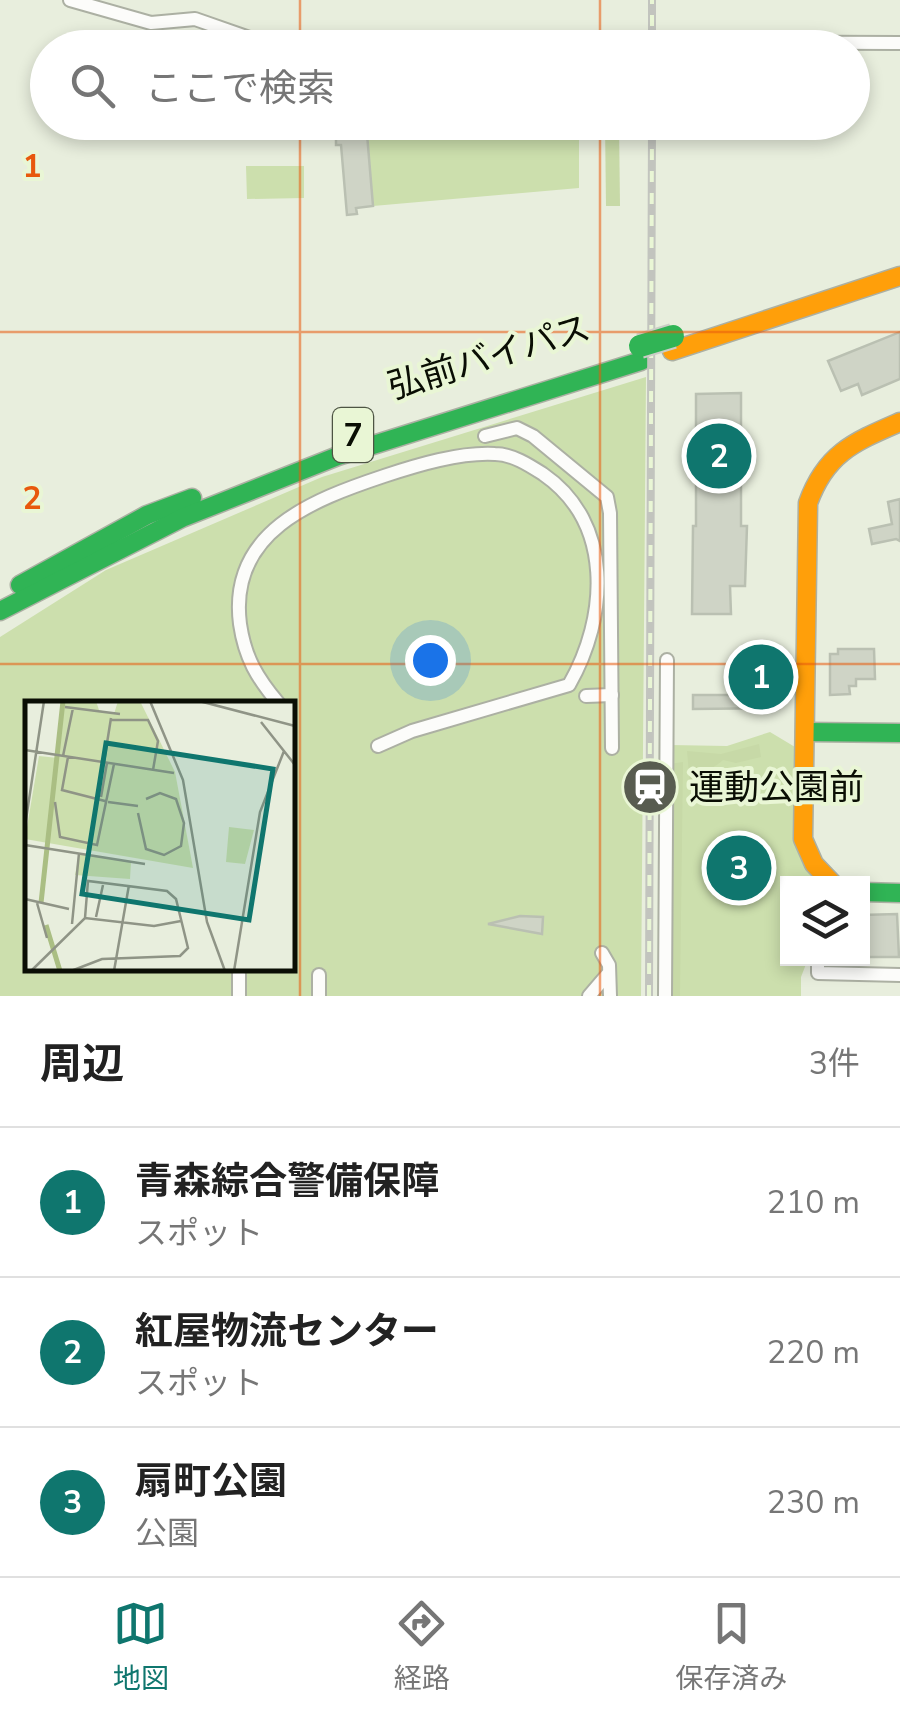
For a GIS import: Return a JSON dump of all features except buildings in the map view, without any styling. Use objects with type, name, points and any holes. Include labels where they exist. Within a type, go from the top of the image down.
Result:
[{"type":"main road","name":"弘前バイパス","points":[[672,344],[900,260]]},
{"type":"main road","name":"弘前バイパス","points":[[0,611],[146,515],[350,436],[900,276]]},
{"type":"main road","points":[[826,876],[806,853],[804,839],[808,503],[814,479],[829,459],[844,446],[900,422]]},
{"type":"main road","name":"弘前バイパス","points":[[0,596],[80,560]]},
{"type":"main road","name":"7","points":[[0,586],[80,560]]},
{"type":"main road","name":"7","points":[[0,627],[80,560]]},
{"type":"main road","points":[[804,732],[900,733]]},
{"type":"main road","points":[[870,892],[900,893]]},
{"type":"street","points":[[70,0],[152,23],[195,19],[228,30]]},
{"type":"street","points":[[870,42],[900,42]]},
{"type":"street","points":[[485,436],[518,428],[579,472],[606,497],[610,513],[612,748]]},
{"type":"street","points":[[276,701],[255,676],[242,637],[238,608],[240,582],[249,557],[288,520],[315,502],[396,472],[495,454],[533,467],[562,487],[574,502],[590,532],[598,560],[599,594],[581,664],[569,685],[423,728],[378,746]]},
{"type":"street","points":[[562,487],[579,472]]},
{"type":"street","points":[[666,996],[667,660]]},
{"type":"street","points":[[586,696],[612,695]]},
{"type":"street","points":[[602,954],[609,965],[610,996]]},
{"type":"street","points":[[818,966],[818,973],[900,974]]},
{"type":"street","points":[[239,996],[240,974]]},
{"type":"street","points":[[319,975],[319,996]]},
{"type":"street","points":[[589,996],[607,975]]},
{"type":"green space","points":[[367,140],[579,140],[579,188],[373,206]]},
{"type":"green space","points":[[605,140],[619,140],[620,206],[606,206]]},
{"type":"green space","points":[[246,166],[304,166],[304,198],[247,199]]},
{"type":"green space","points":[[646,377],[641,996],[0,996],[0,637],[106,570],[322,477]]},
{"type":"green space","points":[[770,732],[795,747],[799,854],[811,876],[780,876],[780,966],[805,966],[801,996],[671,996],[670,745],[727,746]]},
{"type":"green space","points":[[759,744],[761,757],[736,763],[723,760],[690,785],[687,751],[721,754]]},
{"type":"green space","points":[[683,762],[680,996],[670,996],[670,764]]},
{"type":"railway","points":[[652,0],[652,30]]},
{"type":"railway","points":[[649,996],[652,140]]},
{"type":"traffic: fast","points":[[640,346],[673,336]]},
{"type":"traffic: fast","points":[[0,611],[182,518],[338,456],[641,361]]},
{"type":"traffic: fast","points":[[20,585],[147,515],[192,498]]},
{"type":"traffic: fast","points":[[805,732],[900,733]]},
{"type":"traffic: fast","points":[[870,892],[900,893]]},
{"type":"traffic: slow","points":[[672,351],[900,276]]},
{"type":"traffic: slow","points":[[825,876],[814,864],[803,839],[808,503],[824,472],[844,451],[900,422]]},
{"type":"place","name":"紅屋物流センター","points":[[719,456]]},
{"type":"place","name":"青森綜合警備保障","points":[[761,677]]},
{"type":"place","name":"運動公園前","points":[[650,787]]},
{"type":"place","name":"扇町公園","points":[[739,868]]}]
